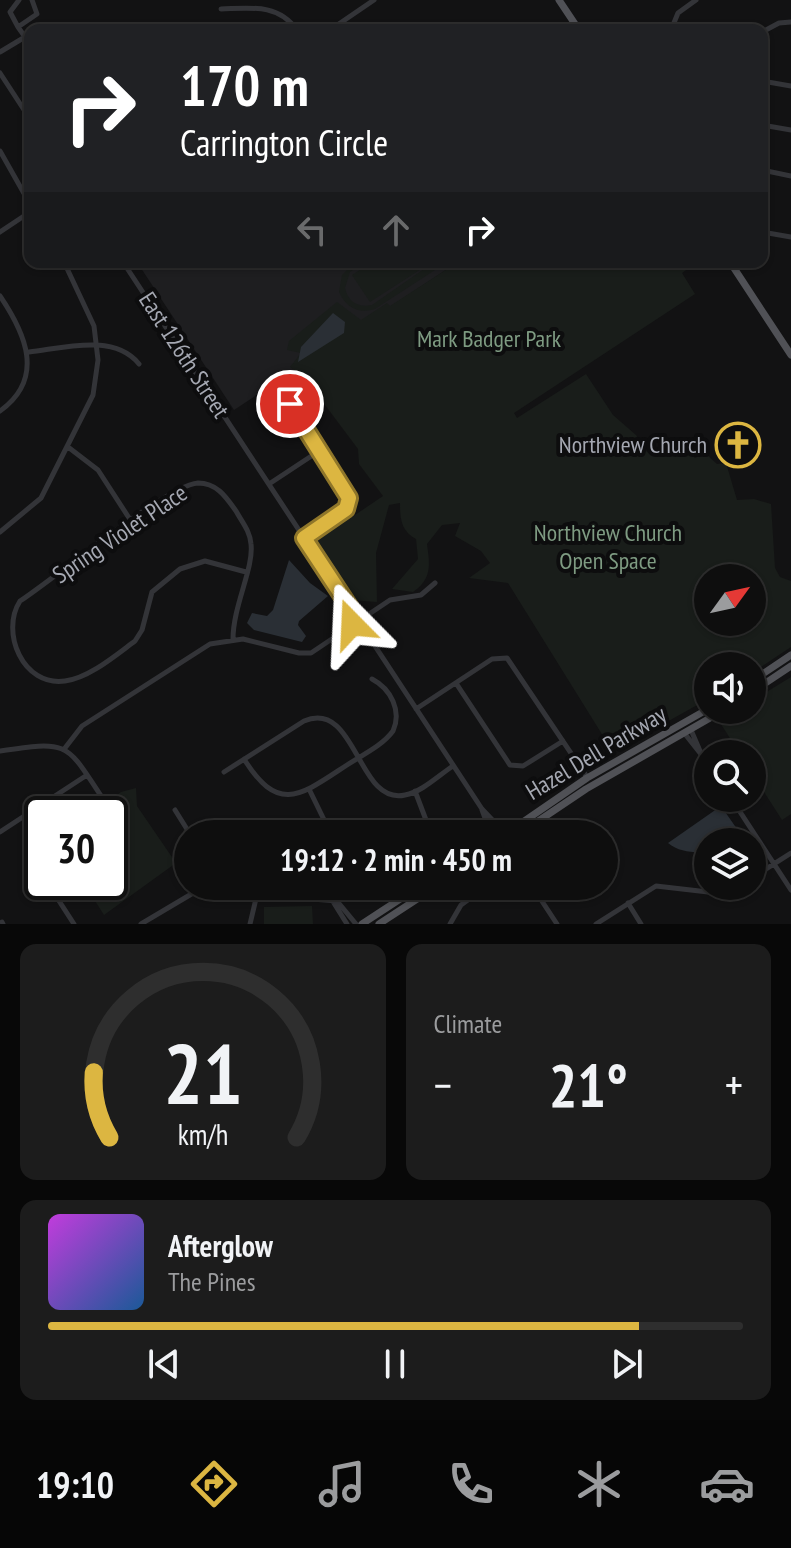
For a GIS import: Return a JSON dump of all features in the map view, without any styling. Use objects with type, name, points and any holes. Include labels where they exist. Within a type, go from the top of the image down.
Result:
[{"type":"main road","points":[[559,0],[575,24]]},
{"type":"main road","points":[[734,268],[791,355]]},
{"type":"main road","points":[[766,672],[791,655]]},
{"type":"main road","points":[[766,683],[791,666]]},
{"type":"main road","name":"Hazel Dell Parkway","points":[[526,820],[587,778],[694,717]]},
{"type":"main road","name":"Hazel Dell Parkway","points":[[540,820],[586,789],[701,724]]},
{"type":"main road","points":[[359,924],[398,900]]},
{"type":"main road","points":[[379,924],[416,900]]},
{"type":"street","points":[[19,0],[10,8],[24,36]]},
{"type":"street","points":[[18,27],[37,14],[32,0]]},
{"type":"street","points":[[339,24],[374,0]]},
{"type":"street","points":[[673,24],[678,13],[696,0]]},
{"type":"street","points":[[221,9],[273,10],[293,24]]},
{"type":"street","points":[[768,29],[779,23],[791,22]]},
{"type":"street","points":[[0,52],[24,38]]},
{"type":"street","points":[[0,73],[24,110]]},
{"type":"street","points":[[768,82],[791,86]]},
{"type":"street","points":[[768,126],[791,130]]},
{"type":"street","points":[[0,151],[24,193]]},
{"type":"street","points":[[768,171],[791,176]]},
{"type":"street","points":[[0,232],[24,216]]},
{"type":"street","points":[[768,233],[791,237]]},
{"type":"street","points":[[1,529],[41,498],[93,395],[97,345],[87,306],[67,268]]},
{"type":"street","name":"East 126th Street","points":[[127,268],[453,766],[482,809],[494,820]]},
{"type":"street","points":[[0,296],[23,331],[29,352],[28,369],[20,390],[0,411]]},
{"type":"street","points":[[29,352],[97,345],[123,349],[139,364]]},
{"type":"street","points":[[290,404],[350,502],[344,511],[304,538]]},
{"type":"street","points":[[68,447],[98,470],[131,521]]},
{"type":"street","points":[[269,484],[319,451]]},
{"type":"street","name":"Spring Violet Place","points":[[4,631],[15,605],[131,521],[185,486],[202,483],[215,487],[227,497],[250,536],[252,549],[233,613],[233,639]]},
{"type":"street","points":[[5,641],[12,655],[29,672],[45,680],[75,679],[135,641],[142,630],[152,592],[180,569],[205,561],[246,572]]},
{"type":"street","points":[[65,748],[82,726],[202,649],[233,639],[251,639],[305,654],[318,650],[397,596],[427,592],[435,583]]},
{"type":"street","points":[[416,709],[492,659],[503,656],[513,663],[587,778]]},
{"type":"street","points":[[244,759],[258,782],[274,793],[289,796],[309,789],[390,735],[397,721],[392,700],[372,679]]},
{"type":"street","points":[[456,683],[510,765],[523,766],[563,741]]},
{"type":"street","points":[[224,772],[304,721],[317,717],[336,725],[382,790],[400,796],[415,791],[453,766]]},
{"type":"street","points":[[688,732],[694,742]]},
{"type":"street","points":[[0,751],[45,744],[65,748],[101,796]]},
{"type":"street","points":[[0,832],[87,775]]},
{"type":"street","points":[[309,789],[324,820]]},
{"type":"street","points":[[415,791],[424,807],[426,820]]},
{"type":"street","name":"East 126th Street","points":[[482,809],[486,820]]},
{"type":"street","points":[[175,810],[181,820]]},
{"type":"street","points":[[740,812],[791,890]]},
{"type":"street","points":[[766,869],[791,853]]},
{"type":"street","points":[[596,924],[661,885],[694,890]]},
{"type":"street","points":[[58,900],[74,924]]},
{"type":"street","points":[[143,923],[182,900]]},
{"type":"street","points":[[250,924],[255,900]]},
{"type":"street","points":[[329,900],[347,924]]},
{"type":"street","points":[[332,900],[343,905],[359,924]]},
{"type":"street","points":[[450,924],[461,905],[468,900]]},
{"type":"street","points":[[541,900],[557,924]]},
{"type":"street","points":[[628,903],[641,924]]},
{"type":"shaded area","points":[[141,268],[449,268],[234,410]]},
{"type":"shaded area","points":[[333,313],[345,322],[344,333],[298,362],[301,347]]},
{"type":"shaded area","points":[[289,560],[310,583],[328,596],[299,621],[298,625],[306,636],[302,642],[254,630],[247,623],[252,613],[267,616],[273,610]]},
{"type":"shaded area","points":[[712,812],[725,812],[736,828],[694,828],[694,852],[668,843]]},
{"type":"green space","points":[[349,268],[356,268],[350,272],[346,293],[358,305],[367,306],[425,268],[436,268],[375,309],[364,311],[349,306],[342,298],[339,292],[342,275]]},
{"type":"green space","points":[[363,268],[423,268],[370,302],[352,275]]},
{"type":"green space","points":[[449,268],[689,268],[682,273],[695,294],[514,413],[517,418],[586,374],[613,415],[636,435],[647,452],[659,456],[673,440],[695,458],[705,453],[717,464],[726,463],[737,500],[754,499],[771,504],[775,568],[780,577],[791,581],[791,647],[766,664],[766,652],[694,652],[694,707],[613,752],[508,583],[469,578],[490,563],[481,551],[455,536],[460,523],[442,525],[427,544],[427,577],[419,587],[413,592],[392,589],[418,559],[416,539],[402,524],[400,503],[389,505],[376,553],[377,602],[349,600],[312,540],[324,536],[383,496],[359,464],[358,449],[304,377],[290,367],[301,353],[287,350],[289,341],[337,302],[361,320],[387,303],[390,306]]},
{"type":"green space","points":[[791,677],[791,814],[782,820],[766,795],[766,740],[731,740],[721,724],[766,724],[766,692]]},
{"type":"green space","points":[[136,788],[137,806],[174,860],[174,864],[128,898],[128,796],[115,796]]},
{"type":"green space","points":[[94,900],[125,900],[104,915]]},
{"type":"green space","points":[[312,906],[313,924],[264,924],[264,907]]},
{"type":"place","name":"Northview Church","points":[[738,445]]},
{"type":"route","points":[[290,404],[349,498],[346,509],[304,538],[358,620],[352,624]]},
{"type":"park label","name":"Mark Badger Park","points":[[489,339]]},
{"type":"park label","name":"Northview Church Open Space","points":[[608,547]]}]
